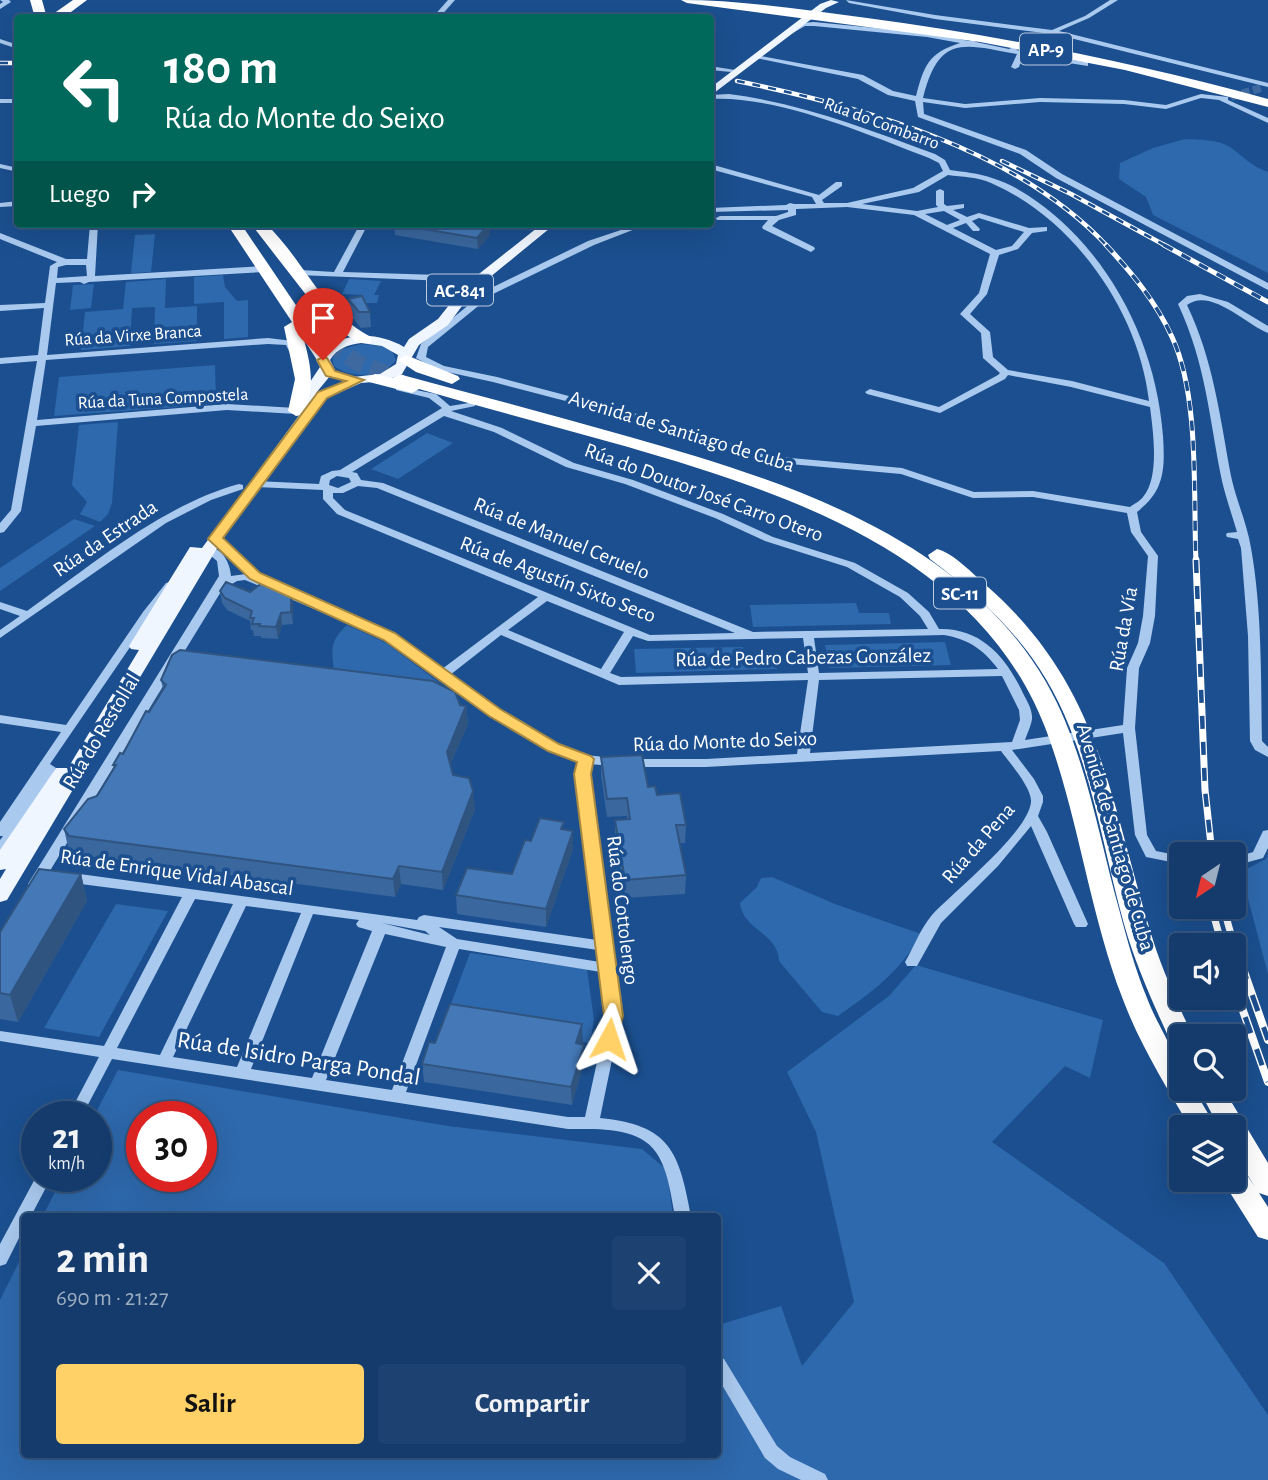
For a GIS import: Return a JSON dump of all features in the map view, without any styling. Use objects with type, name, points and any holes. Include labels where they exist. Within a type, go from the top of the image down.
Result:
[{"type":"highway","points":[[57,14],[71,0]]},
{"type":"highway","points":[[59,14],[81,0]]},
{"type":"highway","name":"AP-9","points":[[687,0],[953,26],[1104,53],[1267,88]]},
{"type":"highway","name":"AP-9","points":[[740,0],[1097,58],[1268,103]]},
{"type":"highway","points":[[757,0],[815,11]]},
{"type":"highway","points":[[241,228],[284,301],[329,352]]},
{"type":"highway","points":[[241,228],[329,352]]},
{"type":"highway","points":[[264,228],[301,273],[338,325],[365,340]]},
{"type":"highway","points":[[284,301],[303,366],[304,379],[296,411]]},
{"type":"highway","name":"Avenida de Santiago de Cuba","points":[[405,367],[786,471],[923,545],[965,576],[1000,607],[1050,669],[1068,702],[1090,792],[1128,981],[1166,1065],[1196,1115]]},
{"type":"highway","name":"Avenida de Santiago de Cuba","points":[[405,367],[755,480],[838,513],[873,531],[947,580],[980,611],[1030,672],[1047,704],[1090,792],[1155,980],[1175,1024]]},
{"type":"highway","points":[[366,380],[472,404],[755,480]]},
{"type":"highway","points":[[1246,1150],[1268,1185]]},
{"type":"highway","points":[[1244,1192],[1268,1229]]},
{"type":"main road","points":[[715,92],[731,70],[815,11],[854,1]]},
{"type":"main road","points":[[715,92],[815,11]]},
{"type":"main road","name":"AC-841","points":[[382,341],[413,335],[431,326],[472,279],[538,228]]},
{"type":"main road","name":"AC-841","points":[[405,367],[414,342],[443,322],[469,288],[539,228]]},
{"type":"main road","points":[[366,380],[337,377],[329,352],[341,344],[365,340],[382,341],[399,347],[405,367]]},
{"type":"main road","name":"Rúa do Restollal","points":[[0,862],[27,826],[95,720],[175,579],[239,488],[311,395],[329,352]]},
{"type":"main road","name":"Rúa do Restollal","points":[[0,895],[212,544],[322,395],[405,367]]},
{"type":"street","points":[[0,7],[8,2],[3,0]]},
{"type":"street","points":[[439,14],[452,0]]},
{"type":"street","points":[[1009,51],[1052,33],[1115,0]]},
{"type":"street","points":[[854,1],[934,17],[1052,33],[1267,88]]},
{"type":"street","points":[[815,11],[1085,64]]},
{"type":"street","points":[[973,42],[936,56],[924,74],[918,100],[920,115],[1023,152],[1059,176],[1268,287]]},
{"type":"street","points":[[0,43],[14,46]]},
{"type":"street","points":[[1015,67],[1021,53]]},
{"type":"street","points":[[762,56],[860,77],[891,93],[918,100],[965,106],[1040,100],[1124,102],[1166,107],[1201,96],[1223,99],[1268,121]]},
{"type":"street","points":[[714,68],[731,70]]},
{"type":"street","name":"Rúa do Combarro","points":[[714,210],[820,202],[846,205],[906,192],[947,172],[942,162],[932,156],[855,127],[804,112],[715,92]]},
{"type":"street","points":[[714,167],[800,190],[820,202],[839,184]]},
{"type":"street","points":[[629,228],[591,243],[490,292],[472,304],[424,346],[421,351],[424,361],[653,421],[786,471],[902,471],[973,495],[1033,494],[1132,511],[1151,494],[1156,479],[1158,450],[1156,406],[1147,360],[1131,319],[1086,253],[1045,214],[1001,185],[984,178],[947,172]]},
{"type":"street","points":[[940,191],[940,205],[950,214],[968,219],[976,229]]},
{"type":"street","points":[[906,192],[913,212],[995,253],[1013,250],[1022,243],[1029,231]]},
{"type":"street","points":[[790,205],[793,212],[776,218],[766,226],[811,248]]},
{"type":"street","points":[[846,205],[913,212],[961,206]]},
{"type":"street","points":[[947,228],[979,215],[1029,231],[1044,229]]},
{"type":"street","points":[[720,218],[776,218]]},
{"type":"street","points":[[91,280],[94,228]]},
{"type":"street","points":[[337,275],[362,228]]},
{"type":"street","points":[[0,236],[58,262],[90,261]]},
{"type":"street","points":[[0,250],[16,244]]},
{"type":"street","points":[[995,253],[983,294],[965,314],[985,331],[988,358],[1005,372],[1072,384],[1108,396],[1156,406]]},
{"type":"street","points":[[0,530],[16,511],[54,285],[54,266],[58,262]]},
{"type":"street","points":[[54,285],[91,280],[263,269]]},
{"type":"street","points":[[301,273],[472,279]]},
{"type":"street","points":[[1268,330],[1214,299],[1195,296],[1182,303],[1208,363],[1221,431],[1225,471],[1254,636],[1256,741],[1259,747],[1268,753]]},
{"type":"street","points":[[0,308],[50,305]]},
{"type":"street","name":"Rúa da Virxe Branca","points":[[0,361],[268,341],[289,337],[292,329]]},
{"type":"street","points":[[268,341],[285,342],[293,346],[298,373],[304,379]]},
{"type":"street","points":[[870,392],[940,410],[1002,377],[1005,372]]},
{"type":"street","name":"Rúa do Doutor José Carro Otero","points":[[366,380],[436,398],[443,401],[445,410],[498,430],[570,465],[629,482],[719,516],[769,539],[851,565],[904,595],[925,614],[935,632]]},
{"type":"street","points":[[363,463],[356,480],[342,491],[332,504],[325,486],[331,474],[343,473],[363,463],[445,410],[472,404]]},
{"type":"street","name":"Rúa da Tuna Compostela","points":[[31,423],[227,407],[296,411]]},
{"type":"street","name":"Rúa de Manuel Ceruelo","points":[[343,473],[356,480],[379,485],[751,636]]},
{"type":"street","points":[[256,484],[310,484],[342,491]]},
{"type":"street","name":"Rúa da Estrada","points":[[0,635],[162,522],[207,498],[239,488]]},
{"type":"street","name":"Rúa de Agustín Sixto Seco","points":[[332,504],[341,512],[648,638],[949,632],[986,645],[1004,672],[1026,715],[1015,746]]},
{"type":"street","name":"Rúa da Vía","points":[[1132,511],[1142,526],[1136,532],[1153,556],[1149,616],[1144,643],[1133,668],[1129,728],[1141,835],[1151,854],[1169,859]]},
{"type":"street","points":[[212,544],[226,568],[219,587]]},
{"type":"street","name":"Rúa do Monte do Seixo","points":[[212,544],[247,571],[281,591]]},
{"type":"street","name":"Rúa do Monte do Seixo","points":[[219,587],[242,576],[390,636],[494,712],[540,741],[586,759],[661,764],[1015,746],[1129,728]]},
{"type":"street","name":"Rúa do Restollal","points":[[0,862],[2,840],[69,729],[114,666],[155,601],[175,579]]},
{"type":"street","name":"Rúa do Restollal","points":[[26,899],[219,587]]},
{"type":"street","points":[[443,674],[546,596]]},
{"type":"street","points":[[0,605],[28,615]]},
{"type":"street","name":"Rúa de Pedro Cabezas González","points":[[501,631],[618,681],[1004,672]]},
{"type":"street","points":[[603,675],[631,631]]},
{"type":"street","points":[[803,758],[814,676],[808,635]]},
{"type":"street","points":[[0,719],[69,729]]},
{"type":"street","name":"Rúa da Pena","points":[[912,962],[934,923],[996,861],[1032,817],[1037,802],[1035,792],[1015,746]]},
{"type":"street","name":"Rúa do Cottolengo","points":[[586,759],[583,774],[614,1016],[592,1124]]},
{"type":"street","name":"Rúa do Restollal","points":[[2,840],[52,765]]},
{"type":"street","points":[[1032,817],[1040,827],[1051,858],[1068,888],[1080,924]]},
{"type":"street","name":"Rúa do Restollal","points":[[2,840],[27,826]]},
{"type":"street","points":[[1246,859],[1258,855],[1268,834]]},
{"type":"street","name":"Rúa de Enrique Vidal Abascal","points":[[41,874],[399,921],[429,927],[454,944]]},
{"type":"street","points":[[83,1101],[190,895]]},
{"type":"street","points":[[164,1061],[241,902]]},
{"type":"street","points":[[242,1072],[308,911]]},
{"type":"street","name":"Rúa de Enrique Vidal Abascal","points":[[308,911],[454,944],[607,968]]},
{"type":"street","name":"Rúa de Enrique Vidal Abascal","points":[[399,921],[412,919],[603,946]]},
{"type":"street","points":[[317,1084],[380,928]]},
{"type":"street","points":[[397,1097],[454,944]]},
{"type":"street","name":"Rúa de Isidro Parga Pondal","points":[[0,1036],[592,1124]]},
{"type":"street","points":[[592,1124],[634,1128],[655,1140],[673,1164],[682,1213]]},
{"type":"street","points":[[24,1213],[36,1192]]},
{"type":"street","points":[[0,1259],[21,1219]]},
{"type":"street","points":[[721,1369],[771,1452],[784,1463],[819,1480]]},
{"type":"shaded area","points":[[1185,139],[1225,144],[1268,172],[1268,273],[1153,215],[1146,197],[1119,179],[1120,163],[1153,148]]},
{"type":"shaded area","points":[[155,234],[151,272],[131,273],[135,235]]},
{"type":"shaded area","points":[[223,275],[225,287],[237,301],[248,300],[248,337],[224,339],[224,302],[194,304],[194,277]]},
{"type":"shaded area","points":[[166,279],[165,308],[197,306],[197,341],[154,344],[155,307],[132,308],[130,346],[81,350],[85,312],[123,309],[126,282]]},
{"type":"shaded area","points":[[349,279],[381,281],[374,295],[379,295],[377,303],[362,303],[363,295],[342,294]]},
{"type":"shaded area","points":[[94,284],[91,308],[70,310],[73,285]]},
{"type":"shaded area","points":[[361,344],[382,346],[392,351],[396,360],[383,370],[366,375],[349,373],[334,366],[332,358],[342,349]]},
{"type":"shaded area","points":[[215,365],[216,404],[54,416],[59,377]]},
{"type":"shaded area","points":[[118,422],[112,503],[108,514],[100,522],[80,514],[87,502],[72,485],[79,425]]},
{"type":"shaded area","points":[[427,433],[453,443],[398,479],[371,469]]},
{"type":"shaded area","points":[[74,519],[95,526],[0,591],[0,568]]},
{"type":"shaded area","points":[[856,603],[859,613],[889,613],[891,624],[753,627],[750,605]]},
{"type":"shaded area","points":[[347,625],[386,643],[441,684],[334,672],[334,641]]},
{"type":"shaded area","points":[[945,642],[951,665],[830,668],[825,645]]},
{"type":"shaded area","points":[[743,647],[745,659],[775,658],[777,669],[636,673],[634,649]]},
{"type":"shaded area","points":[[1268,854],[1268,974],[1246,891],[1246,869],[1266,859]]},
{"type":"shaded area","points":[[772,877],[835,904],[921,934],[895,970],[874,989],[838,1016],[822,1012],[779,961],[773,944],[742,912],[740,903],[757,887],[761,878]]},
{"type":"shaded area","points":[[116,904],[168,911],[99,1037],[44,1028]]},
{"type":"shaded area","points":[[470,953],[587,969],[594,1020],[590,1043],[489,1028],[446,1017]]},
{"type":"shaded area","points":[[916,965],[1103,1020],[1090,1078],[1065,1066],[992,1142],[1164,1263],[1268,1415],[1268,1480],[0,1480],[0,1300],[21,1258],[21,1458],[721,1458],[721,1324],[781,1306],[802,1366],[854,1302],[816,1132],[787,1072],[889,996]]},
{"type":"shaded area","points":[[118,1070],[448,1126],[642,1149],[667,1170],[673,1213],[44,1213],[55,1192],[112,1192],[112,1101],[102,1101]]},
{"type":"building","points":[[418,228],[486,228],[477,238]]},
{"type":"building","points":[[362,296],[370,312],[359,312],[348,299]]},
{"type":"building","points":[[266,580],[291,591],[291,612],[281,613],[276,627],[252,624],[252,611],[225,598],[220,591],[226,582],[250,592]]},
{"type":"building","points":[[180,650],[433,681],[455,692],[460,705],[466,706],[447,752],[453,775],[469,778],[473,791],[442,872],[399,866],[393,879],[69,836],[64,829],[88,799],[97,796],[146,711],[149,712],[166,685],[161,680],[172,655]]},
{"type":"building","points":[[642,755],[648,787],[655,786],[657,795],[680,793],[686,825],[676,825],[686,875],[625,880],[615,820],[630,819],[627,798],[607,799],[601,757]]},
{"type":"building","points":[[540,818],[564,822],[561,829],[573,831],[546,909],[456,895],[467,868],[512,874],[525,840],[531,841]]},
{"type":"building","points":[[39,869],[81,874],[10,995],[0,993],[0,932]]},
{"type":"building","points":[[450,1004],[582,1024],[576,1043],[584,1045],[571,1087],[422,1064],[429,1042],[435,1043]]},
{"type":"tunnel","points":[[1231,97],[1264,87]]},
{"type":"tunnel","points":[[328,342],[358,363],[400,379]]},
{"type":"railway","points":[[0,63],[14,63]]},
{"type":"railway","points":[[737,81],[886,119],[984,158],[1029,183],[1071,213],[1107,246]]},
{"type":"railway","points":[[1002,161],[1071,194],[1168,247]]},
{"type":"railway","points":[[1164,245],[1268,302]]},
{"type":"railway","points":[[1107,246],[1151,300],[1166,324],[1181,361],[1191,417],[1196,562]]},
{"type":"railway","points":[[1196,560],[1205,790],[1211,842]]},
{"type":"railway","points":[[1215,919],[1219,933]]},
{"type":"railway","points":[[1227,919],[1231,933]]},
{"type":"railway","points":[[1246,977],[1268,1040]]},
{"type":"railway","points":[[1243,1010],[1268,1082]]},
{"type":"route","points":[[323,360],[330,373],[337,377],[358,380],[322,395],[215,539],[255,576],[281,591],[390,636],[494,712],[540,741],[586,759],[583,774],[614,1016],[609,1039]]}]
